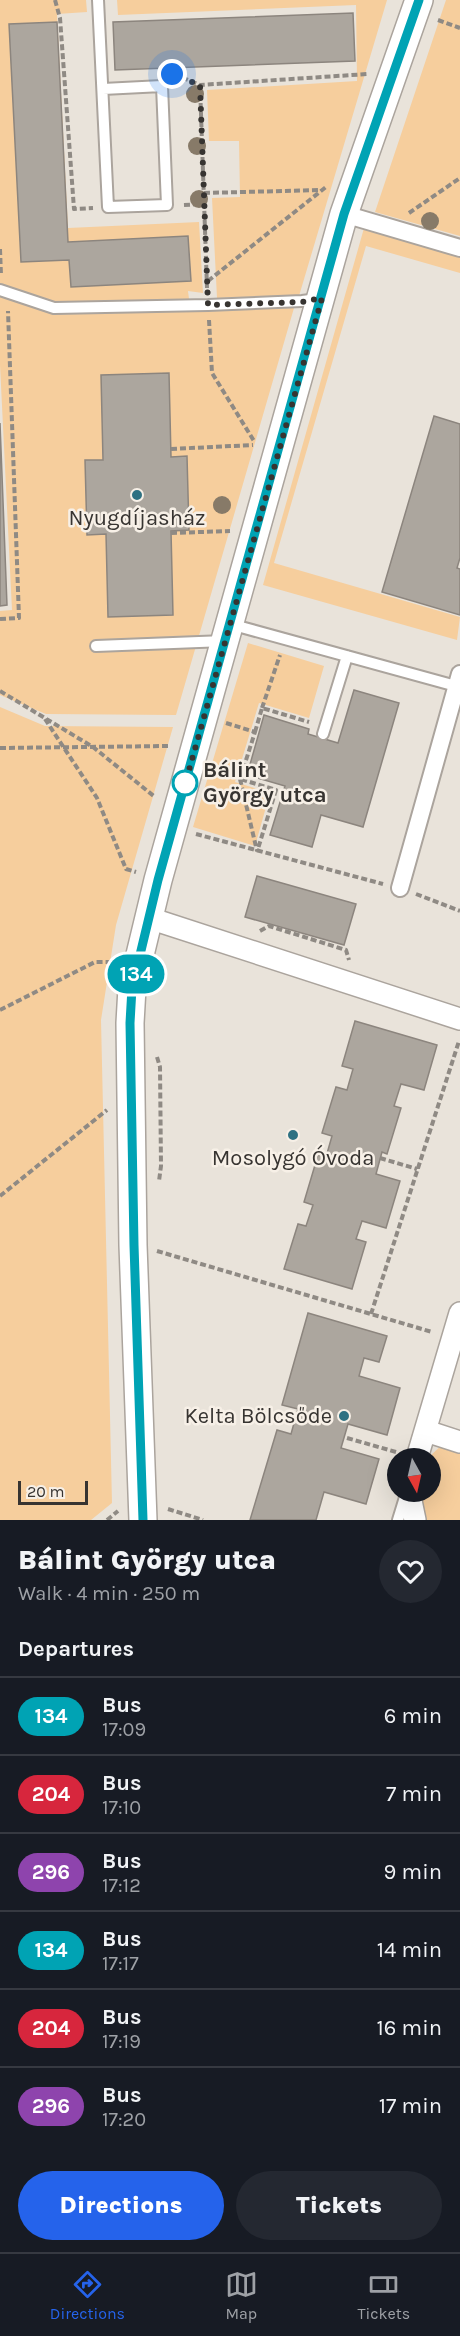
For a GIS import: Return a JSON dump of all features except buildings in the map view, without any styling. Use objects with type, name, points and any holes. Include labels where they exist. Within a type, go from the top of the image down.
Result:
[{"type":"street","points":[[143,1520],[134,1245],[130,1023],[132,988],[227,632],[344,214],[427,9]]},
{"type":"street","points":[[344,214],[460,248]]},
{"type":"street","points":[[400,888],[458,680]]},
{"type":"street","points":[[149,918],[460,1018]]},
{"type":"street","points":[[415,1448],[426,1431],[460,1312]]},
{"type":"street","points":[[426,1431],[460,1442]]},
{"type":"street","points":[[411,1502],[416,1520]]},
{"type":"lane","points":[[98,0],[108,207],[166,206],[162,86],[103,89]]},
{"type":"lane","points":[[3,291],[54,308],[302,302],[322,298]]},
{"type":"lane","points":[[96,646],[227,632],[458,680]]},
{"type":"lane","points":[[324,730],[347,656]]},
{"type":"lane","points":[[398,1520],[404,1502]]},
{"type":"path","points":[[55,0],[60,18],[74,209],[108,207]]},
{"type":"path","points":[[427,9],[460,28]]},
{"type":"path","points":[[172,74],[200,85],[379,74]]},
{"type":"path","points":[[171,448],[258,446],[212,373],[200,85]]},
{"type":"path","points":[[389,227],[460,178]]},
{"type":"path","points":[[207,282],[330,183]]},
{"type":"path","points":[[204,193],[322,190]]},
{"type":"path","points":[[0,249],[19,618],[0,619]]},
{"type":"path","points":[[171,533],[236,530]]},
{"type":"path","points":[[257,852],[240,779],[282,648]]},
{"type":"path","points":[[0,691],[93,747],[160,801]]},
{"type":"path","points":[[261,708],[324,730]]},
{"type":"path","points":[[45,719],[97,798],[126,869],[140,874]]},
{"type":"path","points":[[219,721],[255,732]]},
{"type":"path","points":[[0,748],[176,746]]},
{"type":"path","points":[[240,779],[276,790],[257,852]]},
{"type":"path","points":[[187,831],[257,852],[400,888],[460,911]]},
{"type":"path","points":[[0,1010],[95,962],[120,962]]},
{"type":"path","points":[[371,1314],[460,1037]]},
{"type":"path","points":[[155,1047],[160,1067],[161,1166],[158,1187]]},
{"type":"path","points":[[0,1196],[113,1105]]},
{"type":"path","points":[[380,1158],[417,1169]]},
{"type":"path","points":[[134,1245],[452,1338]]},
{"type":"path","points":[[347,1438],[387,1449]]},
{"type":"path","points":[[168,1509],[203,1520]]},
{"type":"shaded area","points":[[0,0],[86,0],[87,12],[57,14],[68,228],[199,222],[203,293],[188,291],[189,299],[54,303],[0,285]]},
{"type":"shaded area","points":[[117,0],[387,0],[299,296],[217,298],[212,198],[240,197],[239,141],[209,141],[207,90],[357,81],[356,5],[118,15]]},
{"type":"shaded area","points":[[446,0],[460,0],[460,236],[375,212]]},
{"type":"shaded area","points":[[366,221],[460,251],[460,273],[366,246],[274,563],[460,617],[457,640],[263,585]]},
{"type":"shaded area","points":[[0,294],[53,313],[294,308],[176,715],[46,714],[0,695],[0,611],[12,610],[0,365]]},
{"type":"shaded area","points":[[248,643],[324,666],[309,718],[259,703],[235,782],[270,793],[255,846],[193,827]]},
{"type":"shaded area","points":[[0,707],[45,726],[173,727],[116,925],[101,1020],[112,1503],[91,1520],[0,1520]]},
{"type":"shaded area","points":[[444,1443],[460,1448],[460,1520],[425,1520],[420,1502],[441,1502],[441,1448],[439,1448]]},
{"type":"bus line","name":"134","points":[[143,1520],[133,1222],[130,1023],[132,988],[158,880],[344,214],[419,0]]},
{"type":"place","name":"Nyugdíjasház","points":[[137,495]]},
{"type":"place","name":"Bálint György utca","points":[[185,783]]},
{"type":"place","name":"Mosolygó Óvoda","points":[[293,1135]]},
{"type":"place","name":"Kelta Bölcsőde","points":[[344,1416]]},
{"type":"route","points":[[172,74],[200,85],[208,305],[302,302],[322,298],[184,788],[185,783]]}]
